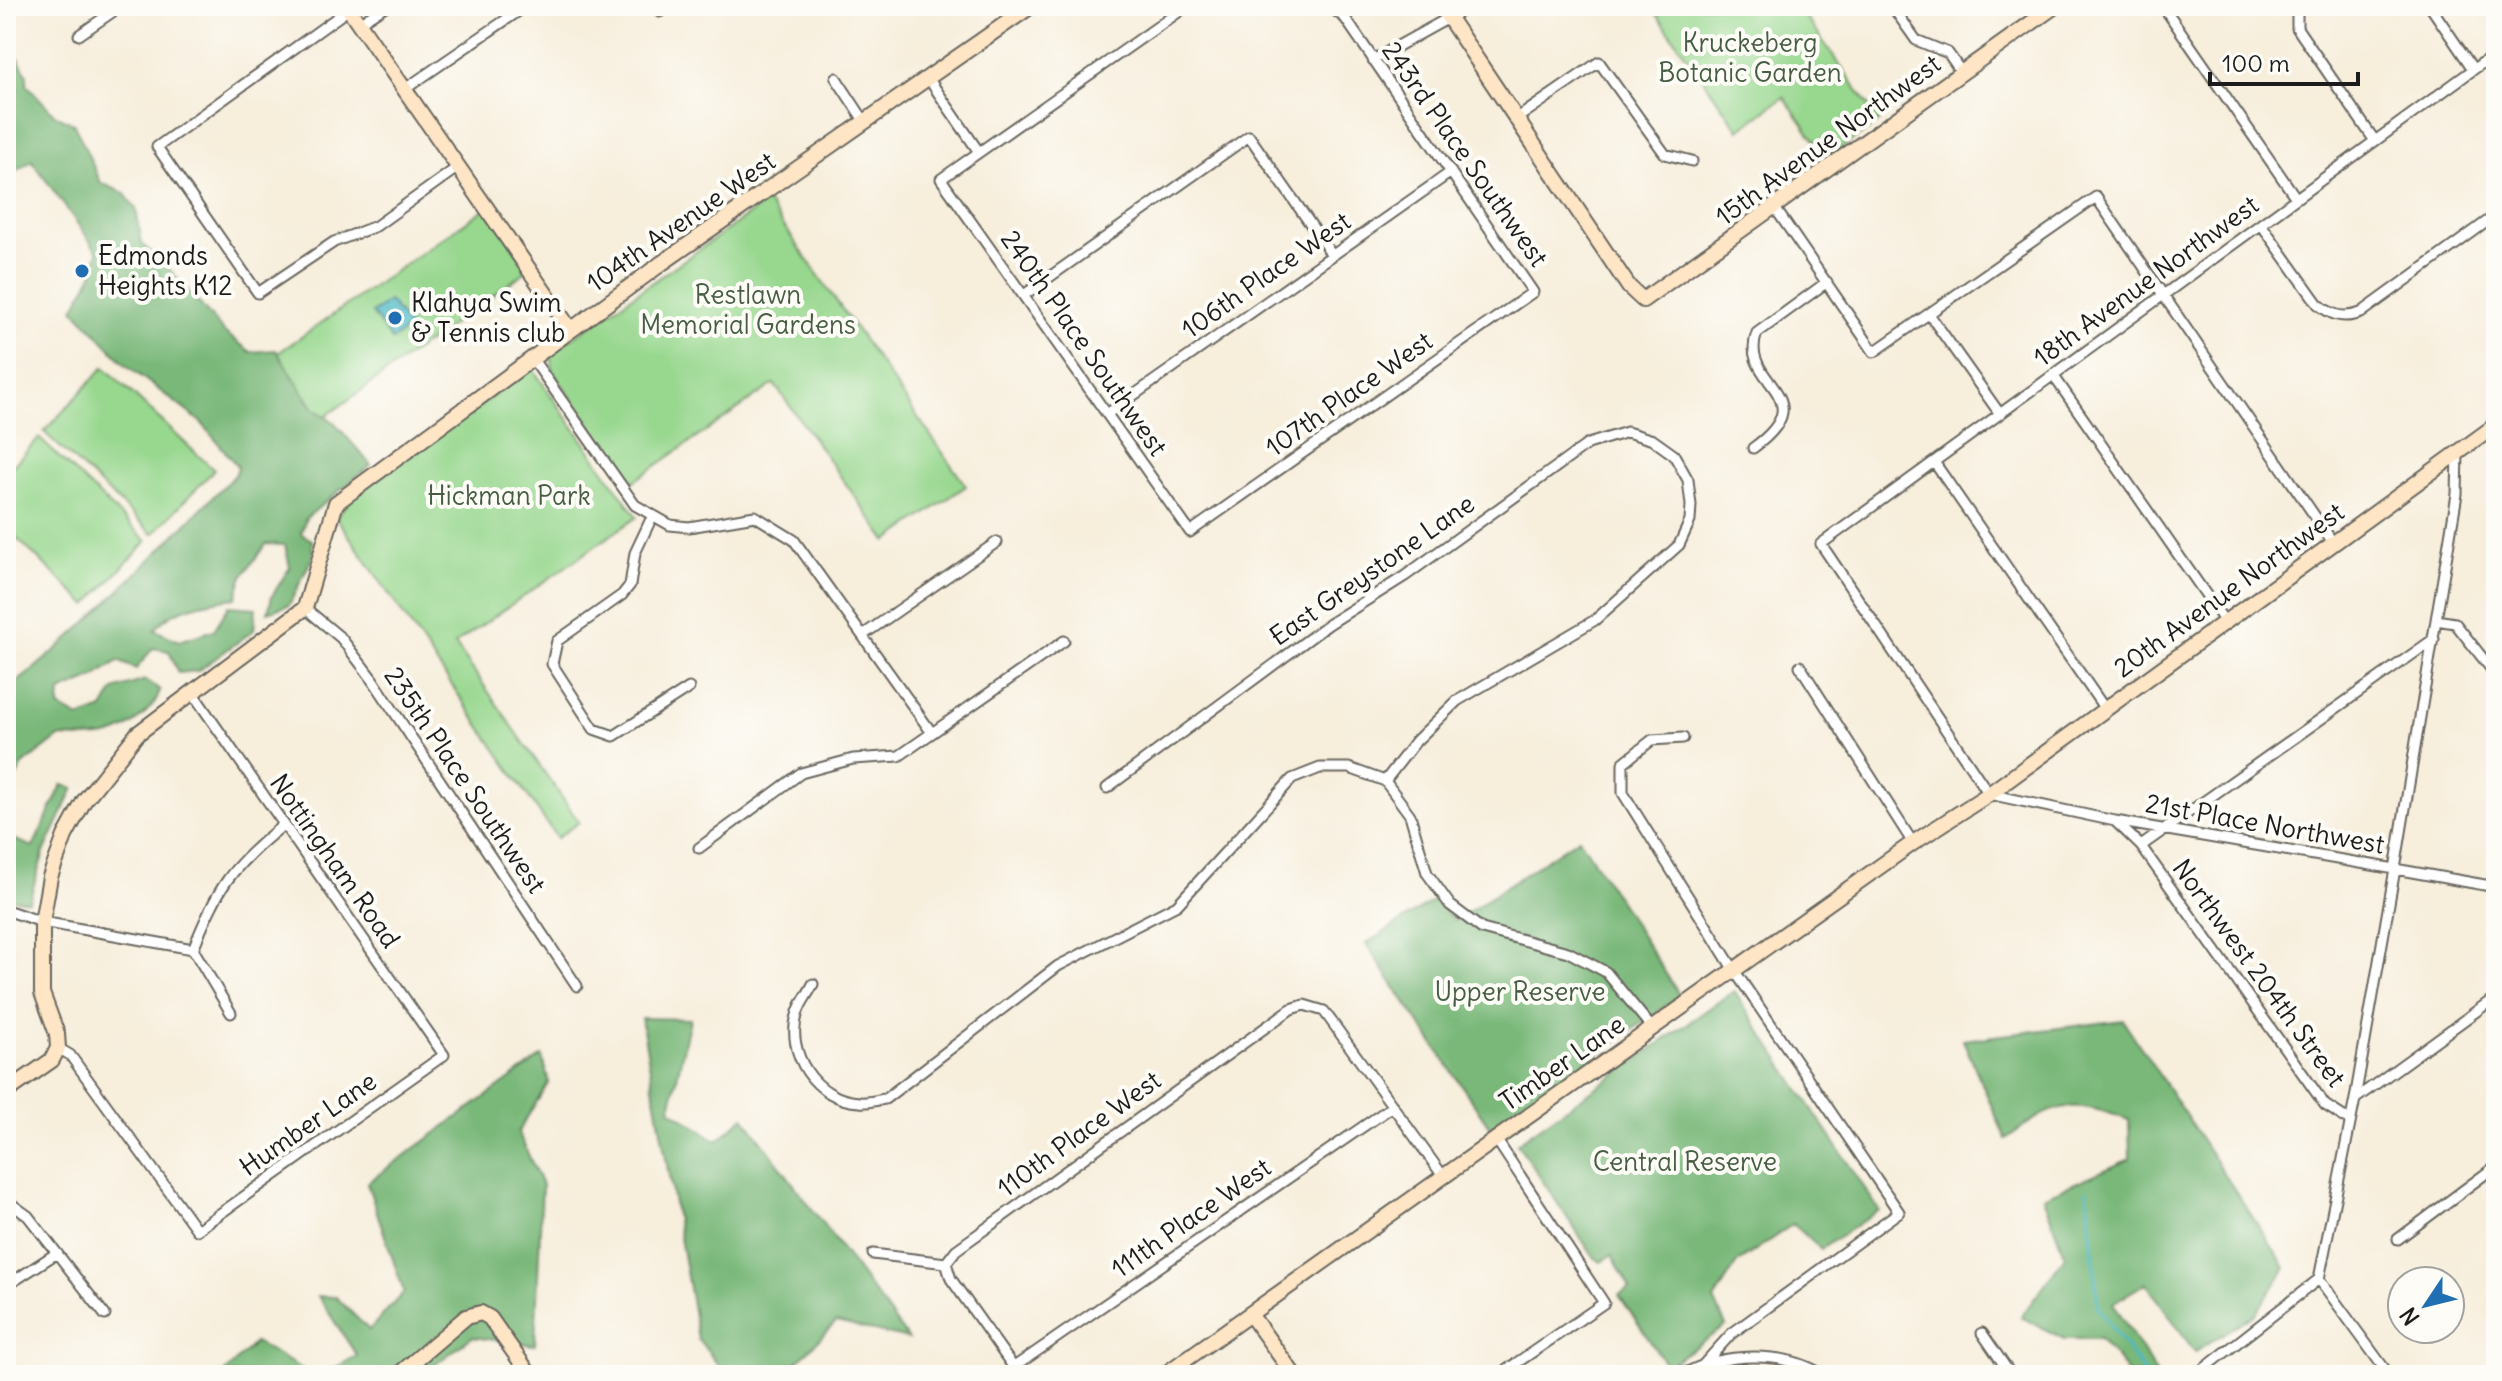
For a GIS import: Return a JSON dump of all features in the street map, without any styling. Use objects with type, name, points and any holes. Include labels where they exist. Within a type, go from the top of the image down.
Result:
[{"type":"street","points":[[79,35],[121,6]]},
{"type":"street","points":[[359,23],[385,6]]},
{"type":"street","points":[[405,89],[526,6]]},
{"type":"street","name":"104th Avenue West","points":[[305,608],[336,503],[570,329],[1031,6]]},
{"type":"street","points":[[928,78],[979,152],[1187,6]]},
{"type":"street","name":"243rd Place Southwest","points":[[1329,6],[1345,18],[1533,292]]},
{"type":"street","points":[[1373,60],[1444,12],[1470,6]]},
{"type":"street","points":[[1892,6],[1916,40],[1948,53],[1962,73]]},
{"type":"street","points":[[2163,6],[2296,198]]},
{"type":"street","points":[[2430,6],[2473,69]]},
{"type":"street","points":[[2297,7],[2297,28],[2375,141]]},
{"type":"street","points":[[458,167],[376,226],[334,242],[258,293],[157,147],[348,8],[405,89],[570,329]]},
{"type":"street","name":"15th Avenue Northwest","points":[[1516,119],[1629,287],[1643,300],[1962,73],[2046,9]]},
{"type":"street","points":[[1444,12],[1516,119],[1599,62],[1665,154],[1692,161]]},
{"type":"street","points":[[2493,55],[2496,67]]},
{"type":"street","name":"18th Avenue Northwest","points":[[1989,794],[1821,544],[2493,55]]},
{"type":"street","points":[[836,78],[865,122]]},
{"type":"street","points":[[1024,295],[1249,136],[1332,255]]},
{"type":"street","name":"240th Place Southwest","points":[[979,152],[941,179],[1190,532]]},
{"type":"street","name":"106th Place West","points":[[1107,414],[1451,172]]},
{"type":"street","points":[[1775,208],[1874,352],[2096,197],[2334,544]]},
{"type":"street","points":[[2261,224],[2318,304],[2336,315],[2349,317],[2361,313],[2496,215]]},
{"type":"street","points":[[1753,448],[1770,436],[1784,415],[1783,402],[1757,356],[1757,333],[1827,282]]},
{"type":"street","name":"107th Place West","points":[[1190,532],[1533,292]]},
{"type":"street","points":[[1929,314],[2000,414]]},
{"type":"street","points":[[532,358],[635,505],[652,517],[689,527],[755,516],[773,524],[794,540],[932,733]]},
{"type":"street","points":[[2053,375],[2225,622]]},
{"type":"street","name":"20th Avenue Northwest","points":[[1989,794],[2496,425]]},
{"type":"street","name":"East Greystone Lane","points":[[1107,788],[1329,624],[1405,576],[1588,444],[1627,432],[1653,440],[1674,455],[1688,480],[1691,505],[1690,521],[1679,545],[1595,620],[1457,701],[1416,741],[1385,781]]},
{"type":"street","name":"21st Place Northwest","points":[[2115,821],[2395,869],[2457,494],[2458,453]]},
{"type":"street","points":[[1934,462],[2105,709]]},
{"type":"street","points":[[652,517],[635,553],[630,585],[614,601],[557,641],[552,664],[594,729],[614,736],[689,688]]},
{"type":"street","points":[[863,635],[997,542]]},
{"type":"street","points":[[6,1092],[52,1060],[58,1048],[57,1034],[42,993],[42,922],[50,877],[65,836],[84,801],[137,734],[305,608]]},
{"type":"street","name":"235th Place Southwest","points":[[305,608],[341,638],[373,680],[577,986]]},
{"type":"street","points":[[2436,620],[2455,623],[2496,675]]},
{"type":"street","points":[[2141,846],[2434,639]]},
{"type":"street","points":[[699,848],[801,773],[853,759],[899,756],[1064,641]]},
{"type":"street","points":[[1800,666],[1913,843]]},
{"type":"street","name":"Nottingham Road","points":[[192,692],[282,826],[444,1055]]},
{"type":"street","points":[[1683,738],[1652,740],[1623,763],[1623,793],[1734,970],[1899,1212],[1731,1334],[1703,1365]]},
{"type":"street","points":[[813,984],[798,1011],[795,1034],[799,1059],[812,1079],[833,1094],[859,1103],[885,1099],[1058,966],[1177,905],[1292,779],[1320,768],[1349,768],[1385,781],[1410,815],[1427,873],[1450,905],[1482,929],[1568,952],[1606,972],[1652,1028]]},
{"type":"street","points":[[1989,794],[2115,821]]},
{"type":"street","name":"Timber Lane","points":[[1164,1375],[1913,843],[1989,794]]},
{"type":"street","name":"Northwest 204th Street","points":[[2115,821],[2141,846],[2325,1105],[2350,1121],[2319,1279]]},
{"type":"street","points":[[193,949],[225,880],[242,858],[282,826]]},
{"type":"street","points":[[2350,1121],[2395,869],[2496,887]]},
{"type":"street","points":[[6,910],[42,922],[193,949],[231,1013]]},
{"type":"street","points":[[2355,1099],[2496,997]]},
{"type":"street","name":"110th Place West","points":[[946,1263],[969,1240],[1291,1009],[1304,1005],[1324,1011],[1393,1106]]},
{"type":"street","name":"Humber Lane","points":[[58,1048],[70,1055],[197,1230],[444,1055]]},
{"type":"street","points":[[1393,1106],[1443,1176]]},
{"type":"street","name":"111th Place West","points":[[1016,1371],[1393,1106]]},
{"type":"street","points":[[1496,1139],[1604,1303],[1499,1375]]},
{"type":"street","points":[[2398,1239],[2496,1166]]},
{"type":"street","points":[[6,1200],[28,1216],[105,1315]]},
{"type":"street","points":[[6,1286],[57,1253]]},
{"type":"street","points":[[873,1254],[946,1263],[951,1279],[1016,1371]]},
{"type":"street","points":[[2196,1375],[2319,1279],[2389,1375]]},
{"type":"street","points":[[398,1375],[466,1317],[481,1313],[490,1318],[530,1375]]},
{"type":"street","points":[[1250,1314],[1294,1375]]},
{"type":"street","points":[[1982,1333],[2011,1375]]},
{"type":"street","points":[[1682,1375],[1703,1365],[1754,1357],[1787,1360],[1823,1375]]},
{"type":"green space","name":"Kruckeberg Botanic Garden","points":[[1651,6],[1798,6],[1880,121],[1827,158],[1784,97],[1739,130]]},
{"type":"green space","points":[[6,36],[27,75],[27,85],[55,115],[74,124],[101,183],[124,193],[136,209],[142,244],[172,272],[224,332],[251,352],[276,350],[314,409],[334,422],[371,465],[306,518],[301,534],[312,540],[313,556],[289,605],[268,612],[272,596],[290,567],[285,545],[266,544],[242,577],[236,598],[203,603],[180,611],[155,630],[179,641],[214,630],[229,606],[256,608],[254,630],[198,671],[178,673],[169,651],[153,648],[136,669],[118,661],[93,678],[60,692],[59,707],[79,718],[103,709],[114,690],[145,680],[160,690],[151,707],[123,730],[104,737],[59,737],[23,765],[6,794],[6,691],[95,614],[235,475],[238,467],[201,422],[126,365],[74,309],[92,275],[98,252],[32,161],[6,178]]},
{"type":"green space","name":"Restlawn Memorial Gardens","points":[[767,202],[966,486],[887,541],[774,384],[631,483],[553,371],[551,353]]},
{"type":"green space","name":"Klahya Swim & Tennis club","points":[[486,208],[529,269],[304,432],[258,367]]},
{"type":"green space","points":[[104,367],[214,470],[153,534],[44,432]]},
{"type":"green space","name":"Hickman Park","points":[[532,368],[637,517],[455,644],[579,822],[557,838],[336,517],[353,497]]},
{"type":"green space","points":[[39,438],[147,541],[87,605],[6,528],[6,473]]},
{"type":"green space","points":[[62,785],[74,788],[44,852],[29,901],[6,898],[6,836],[33,847]]},
{"type":"green space","name":"Upper Reserve","points":[[1579,838],[1680,996],[1491,1129],[1366,944],[1434,900],[1455,921]]},
{"type":"green space","name":"Central Reserve","points":[[1734,991],[1879,1210],[1821,1249],[1793,1224],[1737,1263],[1714,1300],[1726,1326],[1667,1366],[1619,1295],[1630,1288],[1612,1255],[1601,1262],[1593,1256],[1517,1143]]},
{"type":"green space","points":[[641,1018],[690,1019],[670,1109],[717,1141],[744,1117],[908,1339],[836,1322],[790,1369],[794,1375],[726,1375],[698,1339]]},
{"type":"green space","points":[[2123,1020],[2286,1268],[2256,1313],[2195,1352],[2146,1283],[2113,1303],[2157,1375],[2130,1375],[2100,1339],[2064,1339],[2021,1317],[2065,1256],[2043,1197],[2130,1159],[2129,1120],[2092,1108],[2064,1107],[2038,1117],[2006,1139],[1963,1040]]},
{"type":"green space","points":[[542,1056],[549,1082],[518,1132],[542,1185],[535,1345],[472,1337],[421,1375],[322,1375],[357,1356],[318,1296],[336,1297],[369,1330],[404,1292],[367,1183]]},
{"type":"green space","points":[[255,1342],[313,1375],[222,1375]]},
{"type":"water","points":[[389,301],[410,327],[392,340],[372,313]]},
{"type":"waterway","points":[[2087,1190],[2098,1308],[2146,1375]]},
{"type":"place","name":"Edmonds Heights K12","points":[[82,271]]},
{"type":"place","name":"Klahya Swim & Tennis club","points":[[395,318]]}]
